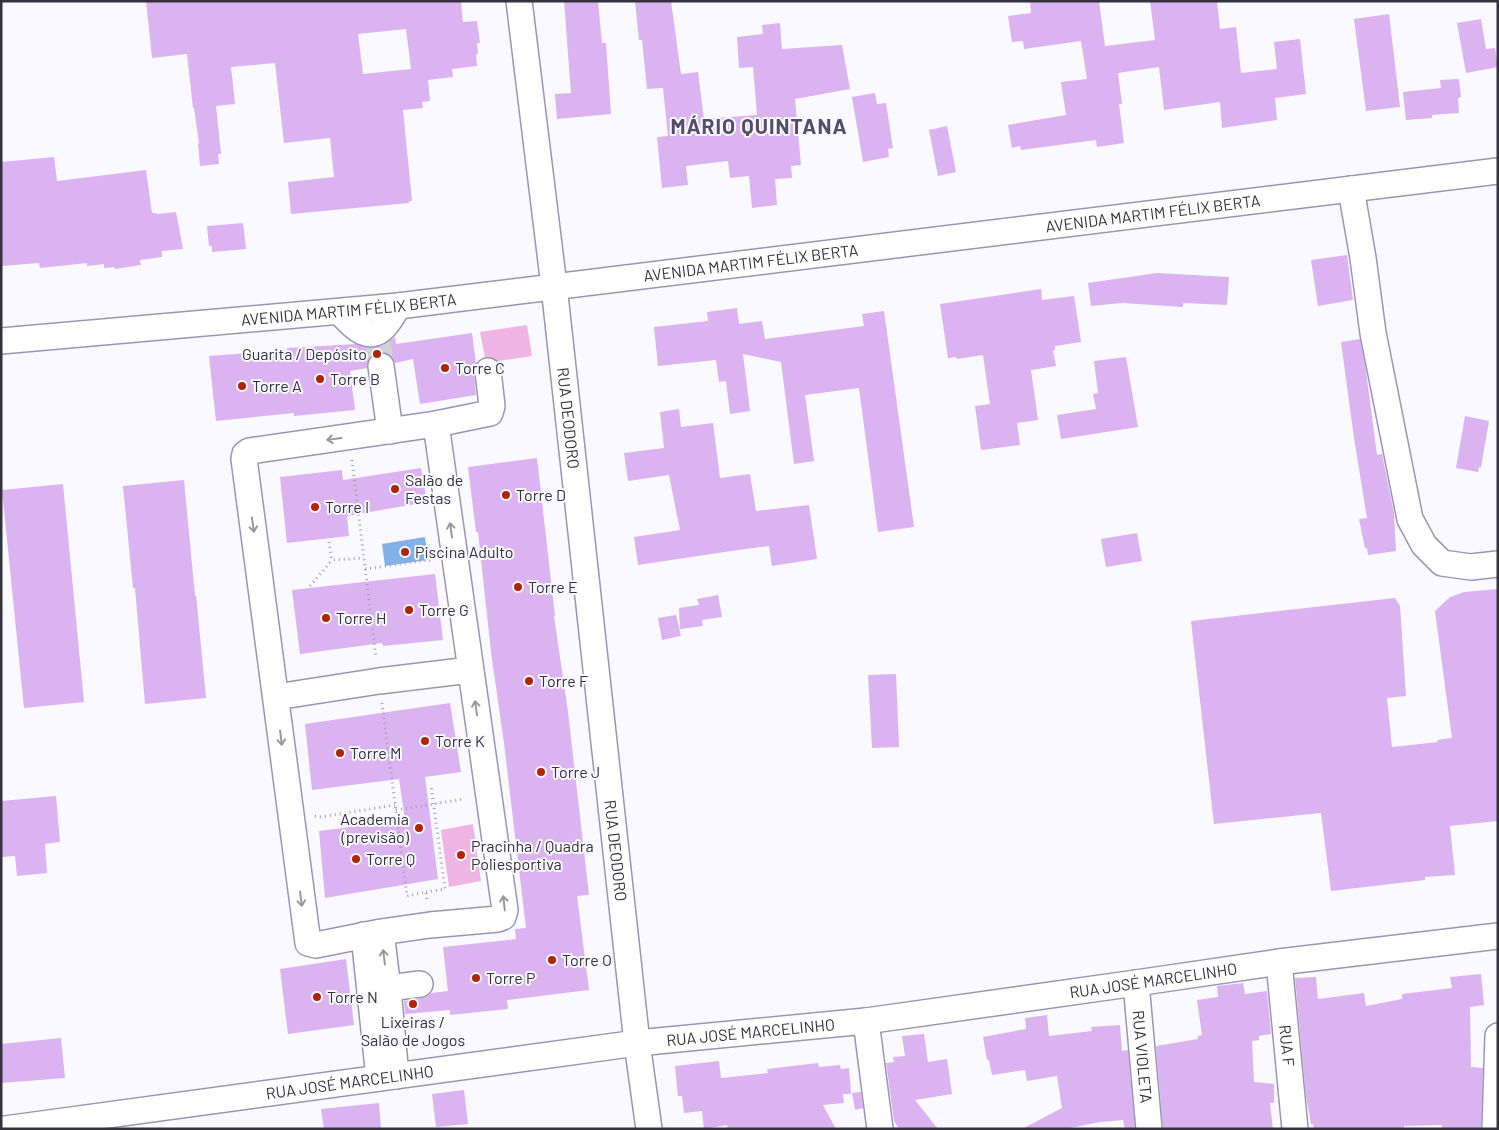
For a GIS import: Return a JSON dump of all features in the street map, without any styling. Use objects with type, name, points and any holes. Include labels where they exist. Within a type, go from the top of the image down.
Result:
[{"type":"street","name":"RUA DEODORO","points":[[519,1],[554,286],[637,1043],[648,1128]]},
{"type":"street","name":"AVENIDA MARTIM FÉLIX BERTA","points":[[1,341],[398,306],[1498,171]]},
{"type":"street","points":[[1351,189],[1373,333],[1410,519],[1424,545],[1442,563],[1470,567],[1498,564]]},
{"type":"street","points":[[340,312],[352,326],[374,338],[390,322],[398,306]]},
{"type":"street","points":[[377,366],[386,431]]},
{"type":"street","points":[[436,424],[505,910],[503,917],[498,919],[430,925],[316,945],[308,943],[244,459],[245,454],[249,451],[436,424],[490,413],[492,406],[488,370]]},
{"type":"street","points":[[276,697],[379,681],[470,670]]},
{"type":"street","points":[[372,934],[388,1076]]},
{"type":"street","name":"RUA JOSÉ MARCELINHO","points":[[5,1129],[637,1043],[866,1021],[1279,962],[1498,936]]},
{"type":"street","name":"RUA F","points":[[1279,962],[1295,1129]]},
{"type":"street","name":"RUA VIOLETA","points":[[1136,983],[1149,1129]]},
{"type":"street","points":[[379,990],[420,984]]},
{"type":"street","points":[[866,1021],[880,1129]]},
{"type":"street","points":[[1495,1129],[1498,1036]]},
{"type":"path","points":[[329,542],[332,560]]},
{"type":"path","points":[[310,586],[332,560],[364,558]]},
{"type":"path","points":[[366,569],[428,560],[456,571]]},
{"type":"path","points":[[426,892],[445,889],[431,785]]},
{"type":"path","points":[[396,810],[488,795]]},
{"type":"path","points":[[290,811],[320,817],[395,805]]},
{"type":"path","points":[[345,814],[346,824]]},
{"type":"shaded area","points":[[527,325],[532,356],[486,363],[480,332]]},
{"type":"shaded area","name":"Pracinha / Quadra Poliesportiva","points":[[473,824],[481,881],[449,887],[441,830]]},
{"type":"water","name":"Piscina Adulto","points":[[425,537],[428,560],[385,566],[382,544]]},
{"type":"building","points":[[146,1],[461,1],[463,22],[477,21],[480,43],[477,43],[477,66],[452,69],[453,77],[428,80],[430,101],[422,102],[423,108],[403,110],[412,201],[409,201],[409,203],[291,214],[288,182],[334,177],[330,138],[284,143],[275,63],[231,67],[235,104],[216,106],[221,154],[218,154],[219,164],[200,166],[199,143],[187,54],[152,58]],"holes":[[[406,29],[411,69],[363,74],[358,34]]]},
{"type":"building","points":[[564,1],[598,1],[602,43],[606,43],[611,114],[557,119],[555,94],[571,93]]},
{"type":"building","points":[[635,1],[671,1],[681,74],[698,72],[704,119],[757,115],[753,67],[739,68],[737,37],[763,34],[762,25],[780,23],[782,49],[842,45],[850,89],[795,99],[801,165],[791,166],[792,178],[775,179],[777,205],[752,208],[749,176],[730,178],[728,161],[686,166],[688,185],[662,188],[657,137],[668,136],[663,88],[647,89],[642,40],[639,40]]},
{"type":"building","points":[[1030,1],[1099,1],[1105,46],[1155,40],[1150,1],[1217,1],[1220,29],[1236,27],[1241,73],[1277,69],[1274,42],[1300,39],[1306,94],[1275,98],[1277,120],[1222,128],[1220,102],[1164,110],[1159,67],[1118,73],[1122,104],[1119,104],[1124,143],[1097,147],[1096,140],[1021,150],[1020,146],[1012,148],[1008,125],[1066,115],[1061,82],[1087,79],[1081,41],[1024,49],[1023,41],[1012,42],[1008,16],[1031,13]]},
{"type":"building","points":[[1389,14],[1400,107],[1366,111],[1354,19]]},
{"type":"building","points":[[1481,19],[1486,49],[1495,48],[1498,67],[1466,73],[1457,23]]},
{"type":"building","points":[[1459,79],[1461,97],[1458,98],[1459,113],[1432,115],[1432,118],[1406,120],[1403,92],[1441,88],[1440,80]]},
{"type":"building","points":[[875,93],[877,104],[886,103],[893,148],[888,149],[889,157],[863,162],[852,97]]},
{"type":"building","points":[[947,126],[956,172],[938,176],[929,130]]},
{"type":"building","points":[[54,157],[57,181],[146,170],[152,213],[176,212],[183,249],[162,251],[162,257],[140,260],[141,265],[115,269],[115,267],[104,268],[104,264],[87,266],[87,263],[40,268],[39,263],[1,266],[1,162]]},
{"type":"building","points":[[243,223],[246,249],[212,252],[212,246],[209,246],[207,226]]},
{"type":"building","points":[[1347,255],[1353,300],[1318,306],[1311,260]]},
{"type":"building","points":[[1157,273],[1229,277],[1227,305],[1183,303],[1183,307],[1122,303],[1091,306],[1088,283]]},
{"type":"building","points":[[1041,289],[1042,300],[1074,296],[1081,342],[1055,346],[1055,350],[1053,350],[1056,366],[1031,370],[1038,420],[1017,423],[1020,445],[981,450],[975,406],[990,404],[983,355],[957,359],[956,357],[948,358],[940,304]]},
{"type":"building","points":[[737,308],[739,324],[762,321],[765,339],[864,326],[862,314],[884,311],[914,527],[878,532],[859,388],[805,395],[814,461],[794,464],[781,362],[743,354],[750,411],[730,414],[726,381],[719,382],[716,360],[658,366],[654,327],[708,321],[707,312]]},
{"type":"building","points":[[472,333],[476,364],[474,373],[476,395],[420,404],[413,359],[395,363],[387,353],[380,352],[372,355],[368,361],[367,368],[350,371],[355,410],[294,416],[294,413],[216,421],[209,356],[287,350],[287,348],[356,344],[363,347],[376,348],[395,337],[396,344]]},
{"type":"building","points":[[1360,339],[1377,455],[1382,454],[1394,513],[1396,551],[1368,555],[1359,519],[1367,518],[1341,342]]},
{"type":"building","points":[[1126,357],[1138,427],[1061,439],[1057,415],[1096,409],[1093,394],[1098,393],[1094,361]]},
{"type":"building","points":[[679,409],[681,427],[713,423],[720,478],[750,474],[756,511],[809,505],[817,559],[772,566],[769,546],[638,565],[634,537],[680,530],[669,475],[628,481],[624,453],[664,448],[660,412]]},
{"type":"building","points":[[1465,416],[1489,421],[1481,467],[1479,467],[1478,472],[1456,468]]},
{"type":"building","points":[[537,458],[554,616],[568,712],[589,895],[577,896],[589,990],[507,1000],[508,1009],[450,1015],[450,1010],[405,1014],[404,1001],[422,998],[431,993],[448,991],[443,947],[516,939],[515,929],[526,928],[491,652],[478,532],[476,532],[468,467]]},
{"type":"building","points":[[421,468],[427,502],[347,516],[349,536],[287,543],[280,477],[342,470],[343,480]]},
{"type":"building","points":[[184,480],[206,698],[145,704],[135,588],[133,588],[123,486]]},
{"type":"building","points":[[63,484],[84,702],[24,708],[2,490]]},
{"type":"building","points":[[1137,533],[1142,561],[1106,567],[1101,539]]},
{"type":"building","points":[[435,574],[443,640],[383,646],[382,643],[300,654],[292,590]]},
{"type":"building","points":[[1498,589],[1498,821],[1450,826],[1455,875],[1425,877],[1425,880],[1331,891],[1321,813],[1214,824],[1191,621],[1395,598],[1400,606],[1406,696],[1387,698],[1392,747],[1438,742],[1437,740],[1452,738],[1435,611],[1450,597],[1464,592]]},
{"type":"building","points":[[718,595],[722,617],[702,620],[703,626],[680,629],[679,608],[699,605],[697,599]]},
{"type":"building","points":[[676,615],[681,636],[662,640],[658,618]]},
{"type":"building","points":[[896,674],[899,747],[872,748],[868,675]]},
{"type":"building","points":[[450,703],[461,772],[425,777],[438,879],[325,898],[319,831],[405,820],[399,779],[312,790],[305,724]]},
{"type":"building","points":[[56,796],[60,842],[45,844],[47,873],[17,876],[15,856],[1,857],[1,801]]},
{"type":"building","name":"Torre N","points":[[346,959],[354,1025],[288,1034],[280,969]]},
{"type":"building","points":[[1481,974],[1484,1005],[1470,1007],[1471,1067],[1483,1068],[1481,1129],[1442,1129],[1442,1125],[1404,1126],[1404,1129],[1314,1129],[1313,1124],[1311,1124],[1306,1096],[1295,978],[1316,977],[1318,999],[1364,993],[1366,1006],[1402,999],[1402,994],[1452,988],[1450,977]]},
{"type":"building","points":[[1243,983],[1245,994],[1267,991],[1271,1034],[1259,1036],[1259,1040],[1252,1041],[1254,1082],[1274,1084],[1274,1103],[1270,1103],[1273,1129],[1163,1129],[1156,1046],[1198,1039],[1198,1036],[1202,1035],[1197,1000],[1218,997],[1217,986]]},
{"type":"building","points":[[1047,1015],[1049,1036],[1092,1031],[1091,1027],[1120,1025],[1122,1051],[1128,1050],[1135,1129],[1125,1129],[1123,1120],[1100,1122],[1065,1129],[1022,1129],[1062,1108],[1057,1076],[1027,1081],[1025,1070],[992,1075],[983,1037],[1026,1029],[1025,1018]]},
{"type":"building","points":[[924,1034],[928,1062],[947,1059],[952,1094],[915,1100],[938,1129],[899,1129],[894,1121],[886,1063],[894,1062],[893,1057],[905,1056],[902,1036]]},
{"type":"building","points":[[61,1038],[65,1078],[1,1083],[1,1044]]},
{"type":"building","points":[[719,1061],[721,1078],[768,1073],[767,1069],[818,1063],[819,1067],[840,1065],[841,1069],[849,1068],[851,1094],[843,1094],[844,1103],[823,1105],[836,1129],[728,1129],[727,1125],[704,1129],[702,1111],[684,1113],[682,1096],[678,1096],[675,1066]]},
{"type":"building","points":[[464,1090],[468,1124],[436,1127],[432,1094]]},
{"type":"building","points":[[861,1092],[863,1108],[855,1110],[852,1093]]},
{"type":"building","points":[[379,1103],[381,1129],[324,1129],[321,1109]]},
{"type":"tunnel","points":[[378,341],[381,366]]},
{"type":"place","name":"Guarita / Depósito","points":[[377,354]]},
{"type":"place","name":"Torre C","points":[[445,368]]},
{"type":"place","name":"Torre B","points":[[320,379]]},
{"type":"place","name":"Torre A","points":[[242,386]]},
{"type":"place","name":"Salão de Festas","points":[[395,489]]},
{"type":"place","name":"Torre D","points":[[506,495]]},
{"type":"place","name":"Torre I","points":[[315,507]]},
{"type":"place","name":"Piscina Adulto","points":[[405,552]]},
{"type":"place","name":"Torre E","points":[[518,587]]},
{"type":"place","name":"Torre G","points":[[409,610]]},
{"type":"place","name":"Torre H","points":[[326,618]]},
{"type":"place","name":"Torre F","points":[[529,681]]},
{"type":"place","name":"Torre K","points":[[425,741]]},
{"type":"place","name":"Torre M","points":[[340,753]]},
{"type":"place","name":"Torre J","points":[[541,772]]},
{"type":"place","name":"Academia (previsão)","points":[[419,828]]},
{"type":"place","name":"Pracinha / Quadra Poliesportiva","points":[[461,855]]},
{"type":"place","name":"Torre Q","points":[[356,859]]},
{"type":"place","name":"Torre O","points":[[552,960]]},
{"type":"place","name":"Torre P","points":[[476,978]]},
{"type":"place","name":"Torre N","points":[[317,997]]},
{"type":"place","name":"Lixeiras / Salão de Jogos","points":[[413,1004]]},
{"type":"district","name":"MÁRIO QUINTANA","points":[[759,127]]}]
